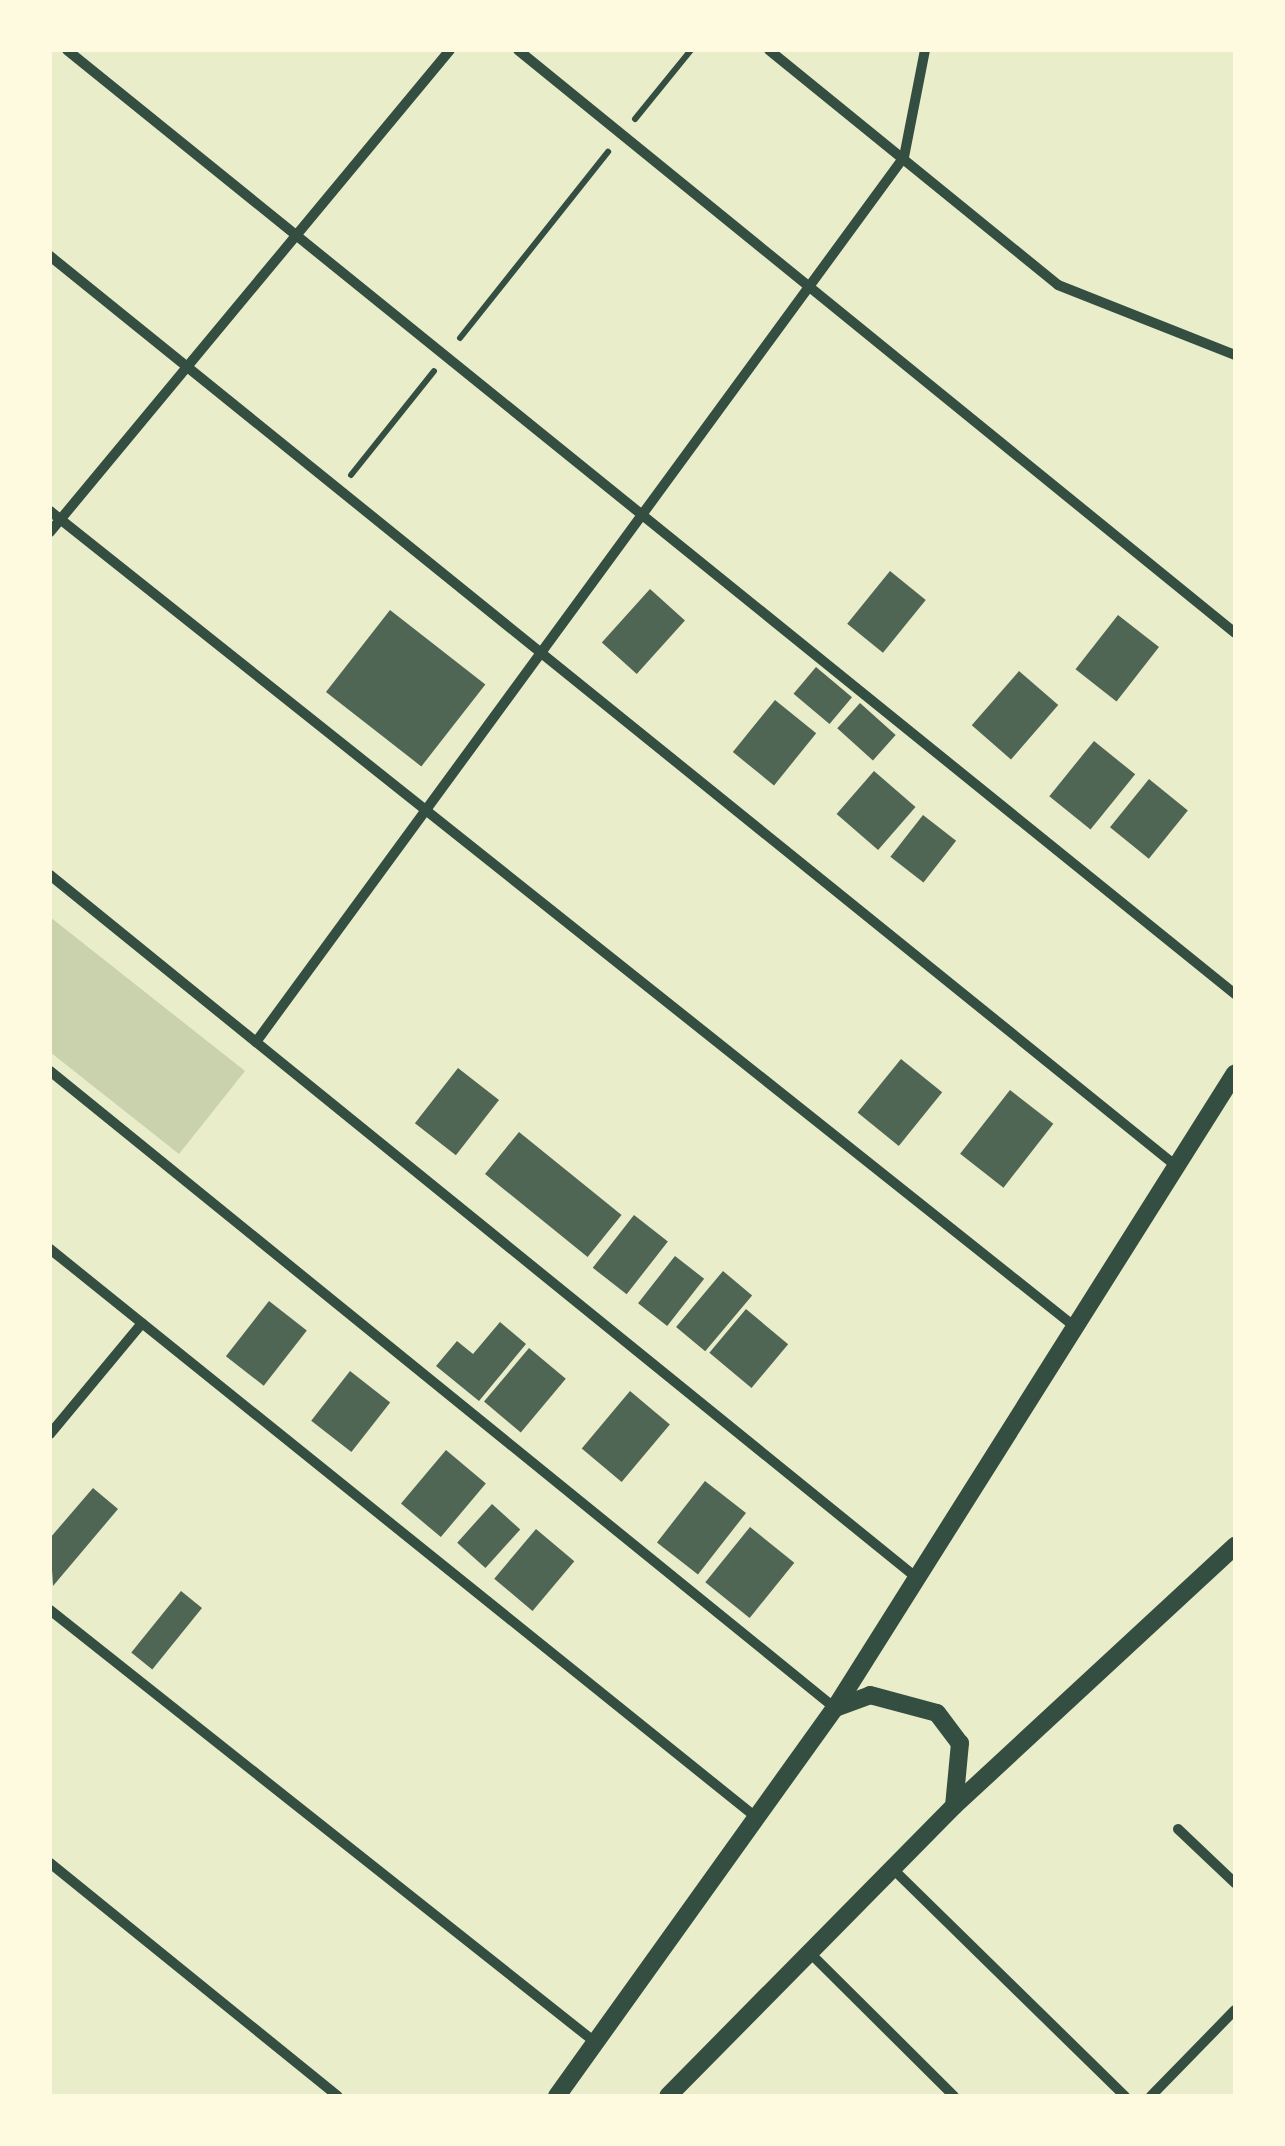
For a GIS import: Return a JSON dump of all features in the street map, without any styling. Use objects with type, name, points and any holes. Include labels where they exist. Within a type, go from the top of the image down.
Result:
[{"type":"street","points":[[67,50],[1235,994]]},
{"type":"street","points":[[50,532],[450,50]]},
{"type":"street","points":[[518,50],[1235,633]]},
{"type":"street","points":[[769,50],[1058,284],[1235,355]]},
{"type":"street","points":[[256,1042],[904,157],[925,50]]},
{"type":"street","points":[[50,256],[1176,1166]]},
{"type":"street","points":[[50,511],[1075,1327]]},
{"type":"street","points":[[50,874],[917,1578]]},
{"type":"street","points":[[50,1071],[835,1708]]},
{"type":"street","points":[[558,2096],[591,2039],[752,1814],[835,1708],[1235,1072]]},
{"type":"street","points":[[50,1249],[752,1814]]},
{"type":"street","points":[[50,1434],[142,1323]]},
{"type":"street","points":[[668,2096],[895,1871],[954,1806],[1235,1546]]},
{"type":"street","points":[[50,1610],[591,2039]]},
{"type":"street","points":[[835,1708],[870,1695],[937,1713],[960,1744],[954,1806]]},
{"type":"street","points":[[1178,1829],[1235,1883]]},
{"type":"street","points":[[50,1864],[338,2096]]},
{"type":"street","points":[[895,1871],[1125,2096]]},
{"type":"street","points":[[812,1955],[954,2096]]},
{"type":"street","points":[[1151,2096],[1235,2010]]},
{"type":"path","points":[[339,490],[690,50]]},
{"type":"green space","points":[[50,917],[245,1071],[179,1154],[50,1052]]},
{"type":"building","points":[[890,571],[926,600],[883,653],[847,624]]},
{"type":"building","points":[[650,589],[685,620],[637,674],[602,643]]},
{"type":"building","points":[[390,610],[485,684],[421,766],[326,692]]},
{"type":"building","points":[[1118,615],[1159,647],[1116,701],[1076,669]]},
{"type":"building","points":[[816,667],[852,697],[830,724],[794,694]]},
{"type":"building","points":[[1019,671],[1058,705],[1011,759],[972,725]]},
{"type":"building","points":[[775,700],[816,733],[774,785],[733,752]]},
{"type":"building","points":[[860,703],[896,735],[873,760],[837,728]]},
{"type":"building","points":[[1094,741],[1135,774],[1091,830],[1049,796]]},
{"type":"building","points":[[874,771],[916,807],[878,850],[837,814]]},
{"type":"building","points":[[1149,779],[1188,810],[1149,859],[1110,827]]},
{"type":"building","points":[[923,815],[956,841],[923,883],[890,857]]},
{"type":"building","points":[[901,1059],[942,1092],[899,1146],[858,1113]]},
{"type":"building","points":[[458,1068],[499,1100],[456,1155],[415,1123]]},
{"type":"building","points":[[1010,1090],[1053,1124],[1003,1188],[960,1154]]},
{"type":"building","points":[[519,1132],[622,1215],[588,1257],[485,1174]]},
{"type":"building","points":[[634,1215],[668,1241],[627,1294],[593,1268]]},
{"type":"building","points":[[675,1256],[704,1279],[667,1326],[638,1303]]},
{"type":"building","points":[[723,1271],[752,1295],[705,1351],[676,1327]]},
{"type":"building","points":[[269,1301],[307,1331],[264,1386],[226,1356]]},
{"type":"building","points":[[746,1309],[788,1344],[751,1388],[709,1353]]},
{"type":"building","points":[[500,1322],[526,1344],[479,1401],[436,1366],[457,1341],[473,1354]]},
{"type":"building","points":[[529,1348],[566,1379],[521,1432],[484,1402]]},
{"type":"building","points":[[350,1371],[390,1402],[351,1452],[311,1421]]},
{"type":"building","points":[[630,1391],[670,1424],[622,1482],[582,1448]]},
{"type":"building","points":[[446,1450],[486,1483],[441,1537],[401,1504]]},
{"type":"building","points":[[705,1481],[746,1513],[698,1574],[657,1542]]},
{"type":"building","points":[[93,1488],[118,1509],[53,1586],[50,1538]]},
{"type":"building","points":[[492,1504],[520,1529],[485,1568],[457,1543]]},
{"type":"building","points":[[750,1527],[794,1563],[750,1618],[705,1582]]},
{"type":"building","points":[[536,1529],[574,1561],[533,1611],[494,1579]]},
{"type":"building","points":[[181,1591],[202,1608],[152,1669],[131,1652]]}]
